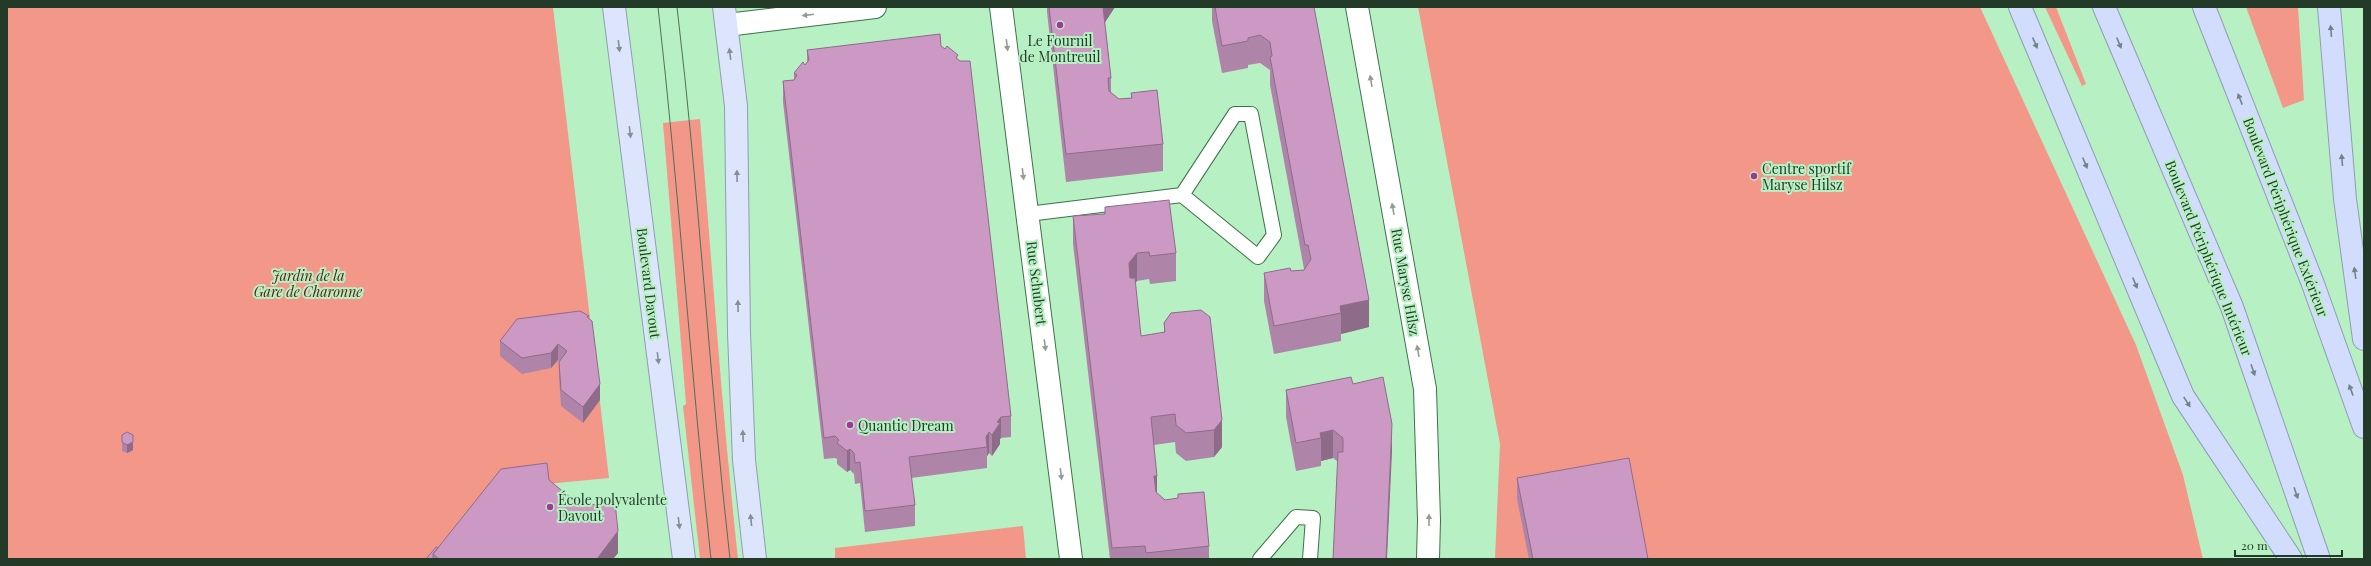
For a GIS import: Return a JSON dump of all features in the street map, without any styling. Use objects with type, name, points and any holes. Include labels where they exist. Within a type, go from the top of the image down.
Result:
[{"type":"highway","points":[[2020,7],[2183,396],[2291,559]]},
{"type":"highway","name":"Boulevard Périphérique Intérieur","points":[[2104,7],[2232,307],[2318,559]]},
{"type":"highway","name":"Boulevard Périphérique Extérieur","points":[[2204,7],[2313,284],[2364,427]]},
{"type":"highway","points":[[2329,7],[2345,199],[2364,339]]},
{"type":"main road","name":"Boulevard Davout","points":[[614,7],[684,559]]},
{"type":"main road","points":[[725,16],[736,106],[739,333],[744,460],[755,559]]},
{"type":"street","points":[[725,16],[875,7]]},
{"type":"street","name":"Rue Schubert","points":[[1001,7],[1071,559]]},
{"type":"street","name":"Rue Maryse Hilsz","points":[[1357,7],[1425,389],[1429,520],[1428,559]]},
{"type":"lane","points":[[1028,214],[1182,195],[1258,257],[1274,235],[1252,114],[1235,114],[1182,195]]},
{"type":"lane","points":[[1260,559],[1296,517],[1313,518],[1310,559]]},
{"type":"green space","name":"Jardin de la Gare de Charonne","points":[[7,7],[553,7],[609,478],[547,484],[446,559],[7,559]]},
{"type":"green space","name":"Centre sportif Maryse Hilsz","points":[[1418,7],[1980,7],[2136,345],[2183,475],[2203,559],[1495,559],[1500,444]]},
{"type":"green space","points":[[2045,7],[2056,7],[2086,84],[2082,86]]},
{"type":"green space","points":[[2246,7],[2298,7],[2304,100],[2283,108]]},
{"type":"green space","points":[[700,119],[722,394],[738,559],[700,559],[683,406],[686,404],[663,123]]},
{"type":"green space","points":[[1023,526],[1026,559],[835,559],[835,548]]},
{"type":"building","points":[[1049,7],[1103,7],[1111,78],[1108,78],[1109,91],[1119,99],[1132,98],[1131,93],[1157,90],[1163,144],[1066,154]]},
{"type":"building","points":[[1215,7],[1314,7],[1369,300],[1340,306],[1341,313],[1274,326],[1264,273],[1290,268],[1291,271],[1304,270],[1311,259],[1308,245],[1305,245],[1270,57],[1272,56],[1270,42],[1260,35],[1248,38],[1248,41],[1222,46]]},
{"type":"building","points":[[940,34],[941,46],[945,49],[947,46],[958,55],[956,58],[960,61],[970,61],[1011,416],[1001,417],[997,422],[1000,423],[992,435],[989,432],[986,437],[987,447],[909,457],[915,505],[865,511],[860,462],[855,463],[854,453],[850,449],[847,451],[837,443],[839,440],[835,436],[824,438],[783,81],[794,80],[797,75],[794,73],[803,62],[805,65],[809,60],[807,50]]},
{"type":"building","points":[[1169,200],[1176,253],[1150,256],[1149,252],[1137,253],[1129,263],[1130,278],[1135,278],[1141,336],[1165,332],[1164,323],[1171,313],[1201,310],[1210,317],[1222,420],[1214,430],[1186,433],[1176,425],[1175,414],[1151,417],[1157,476],[1154,476],[1156,492],[1165,500],[1178,498],[1178,494],[1204,492],[1209,546],[1146,553],[1145,546],[1112,548],[1073,216],[1105,214],[1105,207]]},
{"type":"building","points":[[580,311],[589,316],[587,317],[592,321],[600,384],[583,407],[561,390],[559,362],[567,351],[558,344],[551,353],[522,358],[500,341],[517,319]]},
{"type":"building","points":[[1351,377],[1353,384],[1383,377],[1392,424],[1386,559],[1333,559],[1338,452],[1343,452],[1343,438],[1333,430],[1320,433],[1321,438],[1296,443],[1286,390]]},
{"type":"building","points":[[127,432],[133,435],[133,442],[127,445],[122,442],[122,435]]},
{"type":"building","points":[[1629,458],[1648,559],[1533,559],[1517,478]]},
{"type":"building","name":"École polyvalente Davout","points":[[547,463],[549,480],[581,506],[615,502],[618,531],[597,559],[439,559],[433,554],[501,469]]},
{"type":"building","points":[[436,547],[438,548],[433,554],[433,559],[426,559]]},
{"type":"tram line","points":[[658,7],[711,559]]},
{"type":"tram line","points":[[677,7],[692,145],[716,421],[730,559]]},
{"type":"place","name":"Le Fournil de Montreuil","points":[[1060,25]]},
{"type":"place","name":"Centre sportif Maryse Hilsz","points":[[1754,176]]},
{"type":"place","name":"Quantic Dream","points":[[850,425]]},
{"type":"place","name":"École polyvalente Davout","points":[[550,507]]}]
